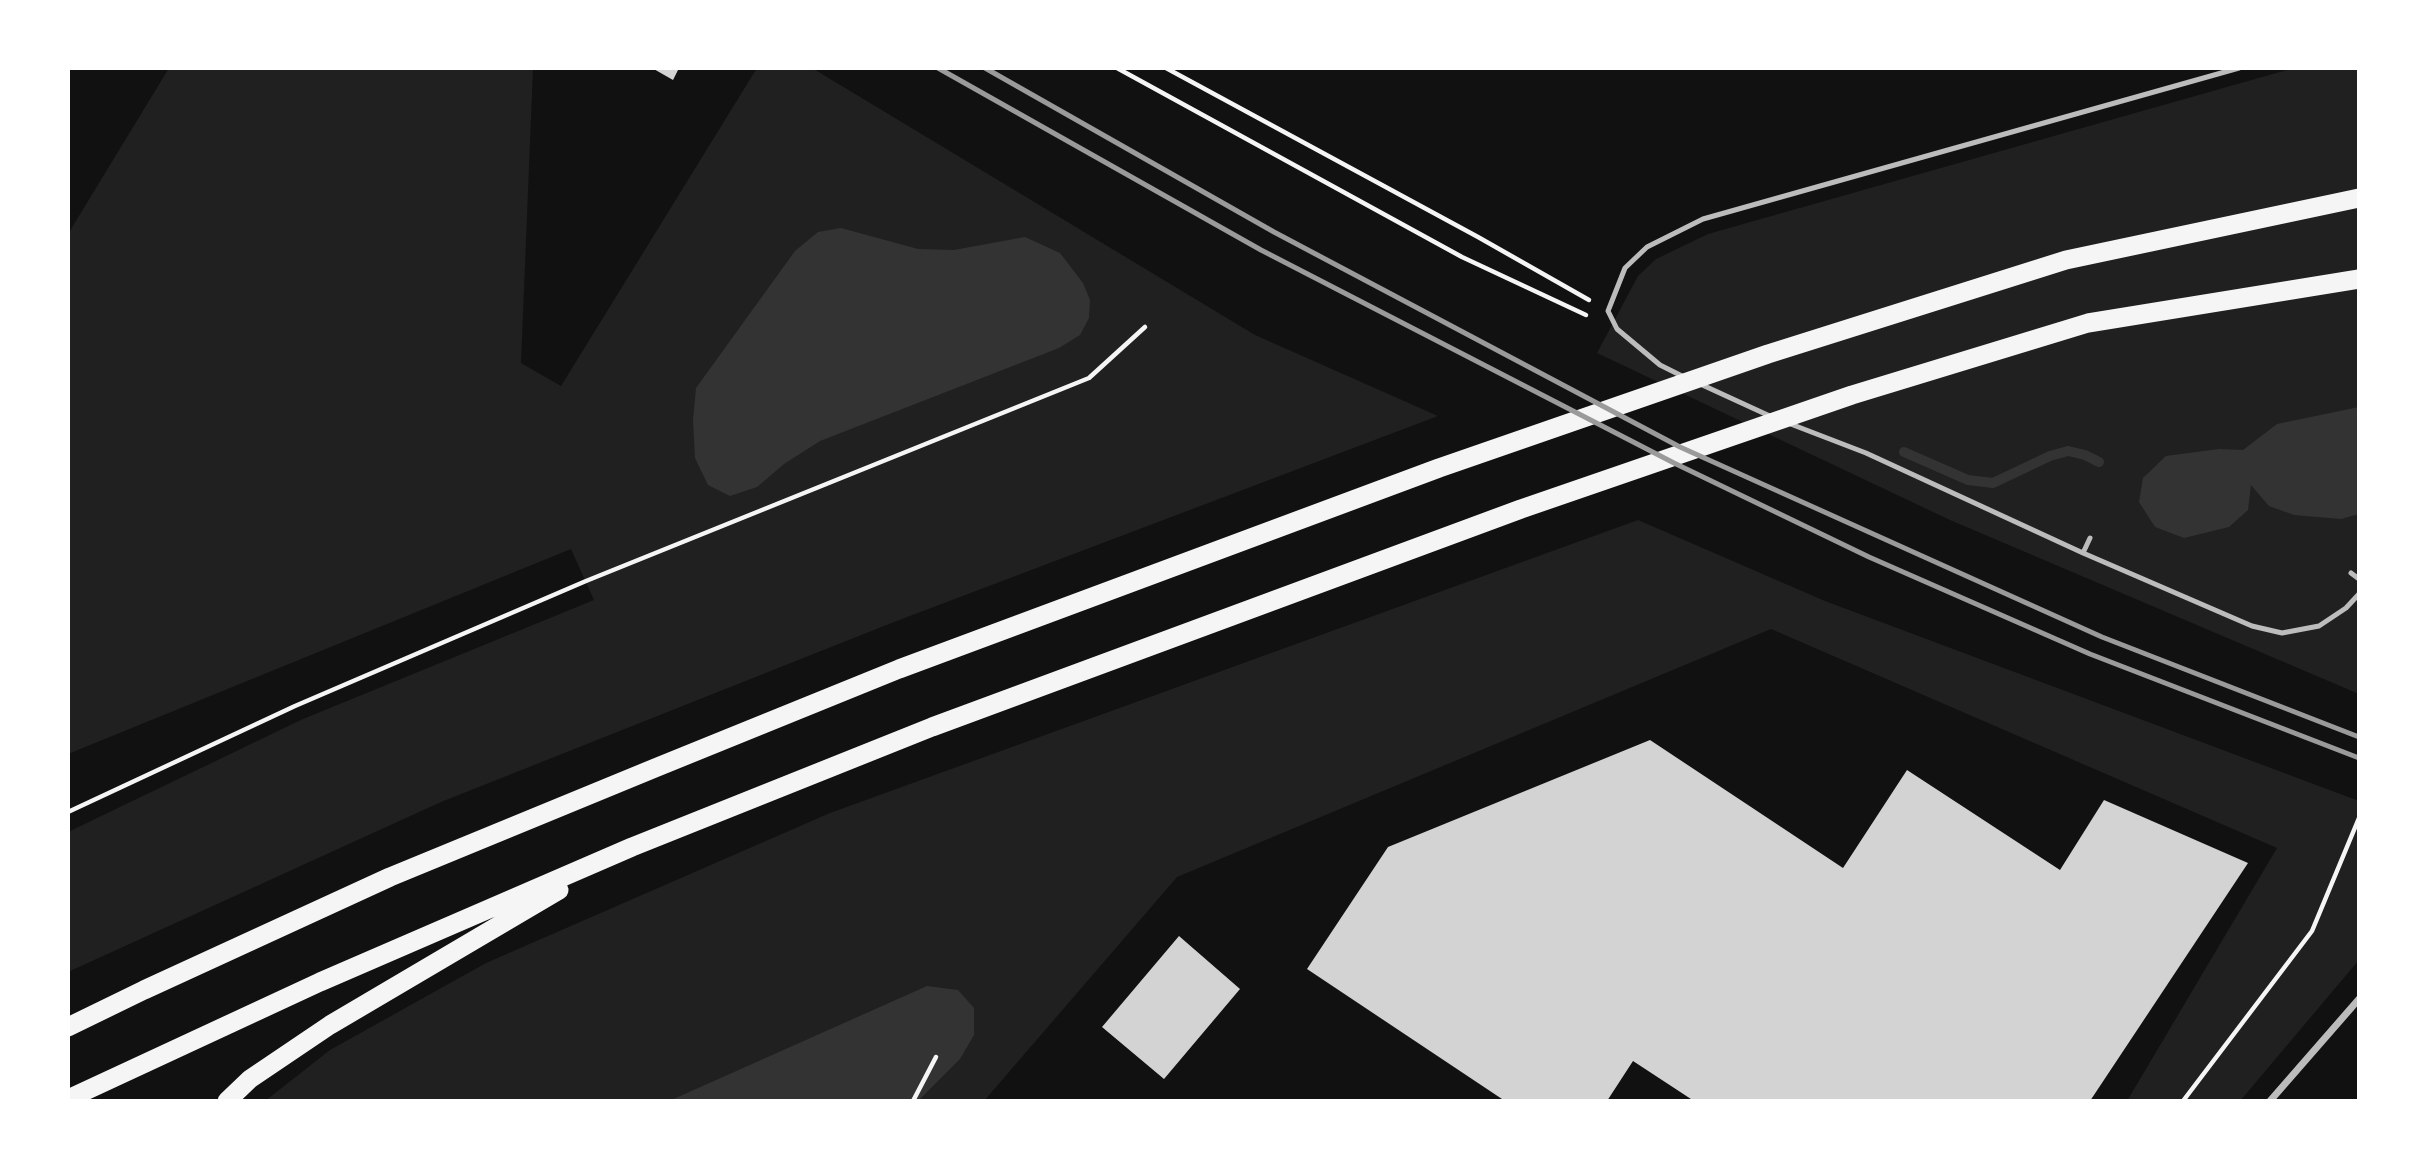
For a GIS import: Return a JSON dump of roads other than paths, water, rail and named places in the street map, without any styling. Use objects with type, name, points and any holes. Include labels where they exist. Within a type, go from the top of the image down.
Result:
[{"type":"highway","points":[[68,1027],[390,877],[680,757],[899,669],[1439,468],[1768,354],[2066,260],[2359,198]]},
{"type":"highway","points":[[68,1099],[320,982],[632,847],[932,726],[1521,509],[1852,395],[2088,323],[2359,279]]},
{"type":"highway","points":[[227,1101],[250,1079],[330,1025],[632,847]]},
{"type":"street","points":[[2270,1101],[2359,999]]},
{"type":"lane","points":[[2239,68],[1703,219],[1647,247],[1625,268],[1608,311],[1616,329],[1660,365],[1750,408],[1866,453],[2083,553],[2252,625],[2283,632],[2319,626],[2346,608],[2359,594]]},
{"type":"lane","points":[[2083,553],[2090,538]]},
{"type":"lane","points":[[2351,573],[2359,579]]},
{"type":"waterway","points":[[1904,452],[1968,480],[1993,483],[2050,456],[2068,451],[2099,462]]},
{"type":"railway","points":[[938,68],[1261,250],[1674,463],[1869,557],[2090,654],[2359,758]]},
{"type":"railway","points":[[985,68],[1274,232],[1680,447],[2102,637],[2359,737]]}]
